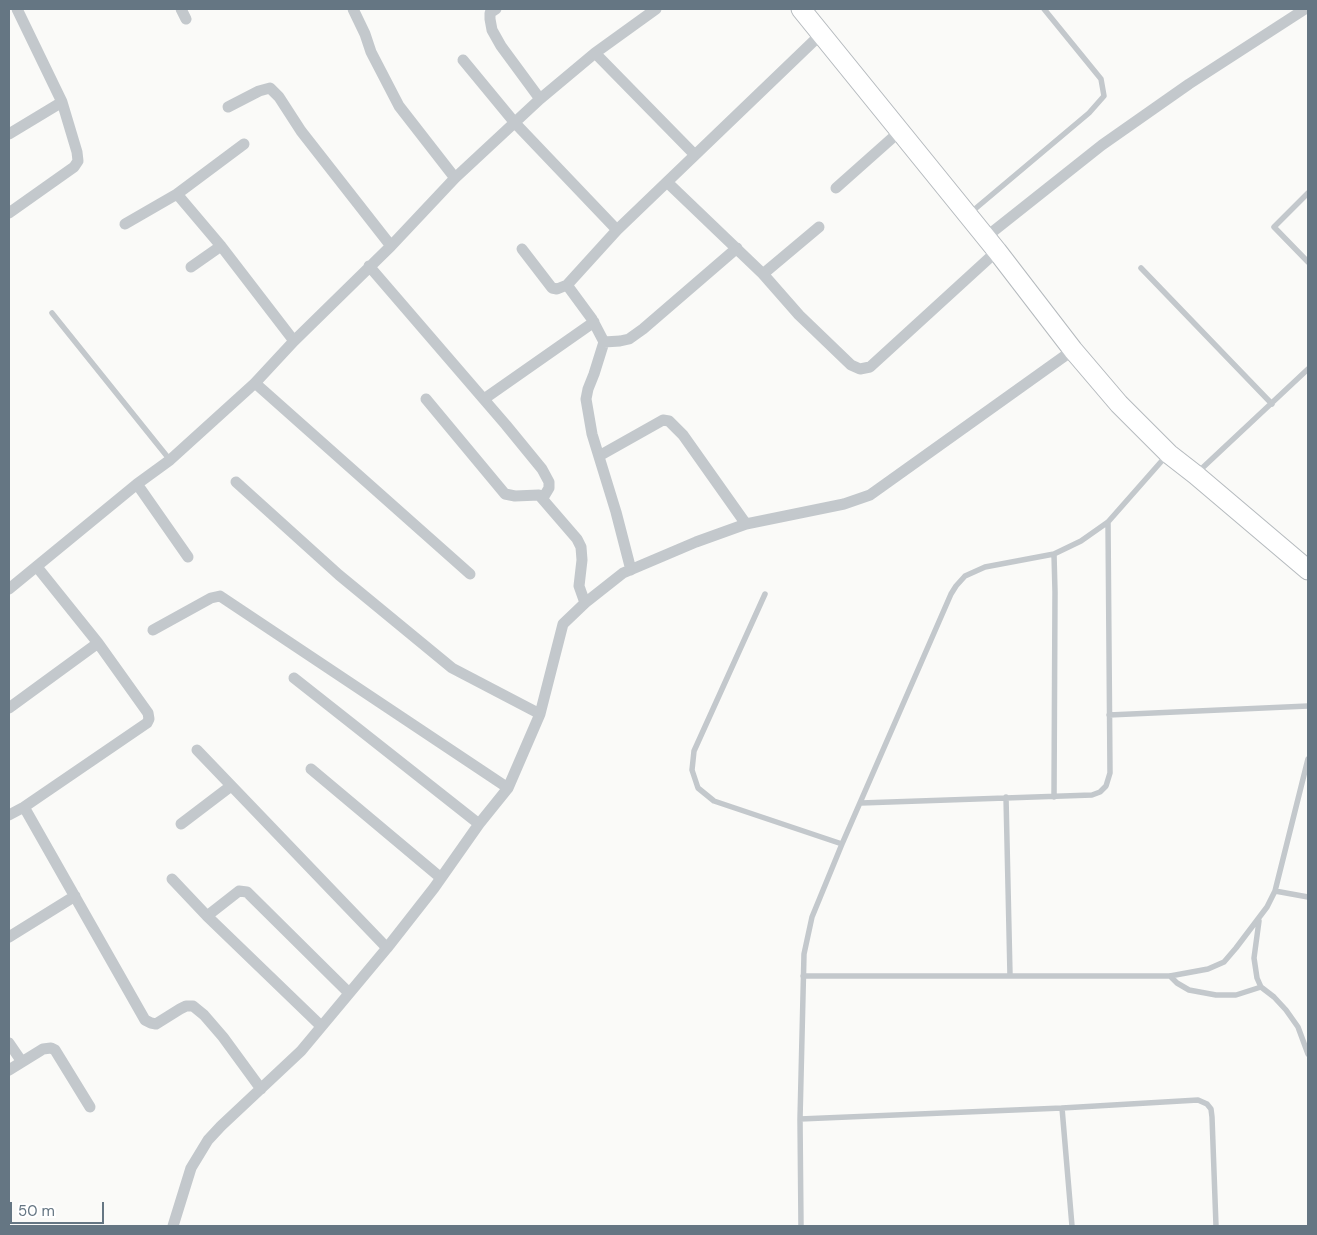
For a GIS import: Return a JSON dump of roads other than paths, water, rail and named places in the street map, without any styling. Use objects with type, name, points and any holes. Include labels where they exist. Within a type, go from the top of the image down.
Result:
[{"type":"main road","points":[[801,9],[820,35],[992,244],[1073,350],[1118,404],[1169,454],[1196,474],[1308,570]]},
{"type":"street","points":[[9,213],[74,167],[78,161],[62,102],[17,9]]},
{"type":"street","points":[[353,9],[371,52],[399,106],[455,178]]},
{"type":"street","points":[[496,9],[490,13],[492,30],[501,46],[540,99]]},
{"type":"street","points":[[10,585],[37,567],[170,460],[255,383],[294,341],[391,246],[455,178],[540,99],[596,53],[656,9]]},
{"type":"street","points":[[668,183],[737,248],[799,315],[851,365],[863,370],[870,367],[992,244],[1102,145],[1189,84],[1305,9]]},
{"type":"street","points":[[522,249],[552,288],[557,290],[567,285],[617,230],[820,35]]},
{"type":"street","points":[[596,53],[694,154]]},
{"type":"street","points":[[463,60],[515,123],[617,230]]},
{"type":"street","points":[[228,107],[259,91],[270,88],[279,97],[301,131],[391,246]]},
{"type":"street","points":[[9,134],[62,102]]},
{"type":"street","points":[[836,188],[899,132]]},
{"type":"street","points":[[125,224],[177,194],[244,144]]},
{"type":"street","points":[[177,194],[221,246],[294,341]]},
{"type":"street","points":[[763,274],[819,227]]},
{"type":"street","points":[[191,267],[221,246]]},
{"type":"street","points":[[604,342],[620,341],[629,338],[643,329],[737,248]]},
{"type":"street","points":[[370,266],[542,469],[549,482],[549,488],[543,498]]},
{"type":"street","points":[[567,285],[594,322],[604,342],[586,400],[592,434],[631,570]]},
{"type":"street","points":[[484,399],[594,322]]},
{"type":"street","points":[[173,1226],[191,1168],[199,1153],[221,1126],[301,1051],[387,948],[508,788],[540,714],[563,624],[623,574],[696,542],[746,524],[844,504],[870,495],[1073,350]]},
{"type":"street","points":[[255,383],[470,574]]},
{"type":"street","points":[[426,399],[505,494],[514,496],[540,495],[579,542],[582,560],[579,582],[586,603]]},
{"type":"street","points":[[599,456],[663,420],[669,421],[683,434],[746,524]]},
{"type":"street","points":[[236,482],[339,575],[452,668],[540,714]]},
{"type":"street","points":[[138,484],[188,557]]},
{"type":"street","points":[[9,815],[146,723],[149,719],[148,713],[98,643],[37,567]]},
{"type":"street","points":[[153,630],[211,598],[220,596],[508,788]]},
{"type":"street","points":[[9,708],[98,643]]},
{"type":"street","points":[[294,678],[480,824]]},
{"type":"street","points":[[197,750],[387,948]]},
{"type":"street","points":[[311,769],[441,878]]},
{"type":"street","points":[[181,824],[231,786]]},
{"type":"street","points":[[24,806],[145,1020],[150,1024],[156,1024],[180,1008],[193,1006],[217,1030],[261,1089]]},
{"type":"street","points":[[172,879],[207,916],[322,1026]]},
{"type":"street","points":[[207,916],[239,891],[247,892],[349,993]]},
{"type":"street","points":[[9,937],[75,896]]},
{"type":"street","points":[[9,1043],[22,1062]]},
{"type":"street","points":[[9,1070],[43,1049],[51,1048],[55,1050],[90,1107]]},
{"type":"lane","points":[[968,215],[1089,113],[1104,96],[1101,79],[1044,9]]},
{"type":"lane","points":[[1308,193],[1274,227],[1308,262]]},
{"type":"lane","points":[[1142,268],[1272,404]]},
{"type":"lane","points":[[52,313],[170,460]]},
{"type":"lane","points":[[1196,474],[1308,370]]},
{"type":"lane","points":[[801,1226],[800,1119],[804,954],[812,917],[951,594],[965,576],[984,566],[1054,554],[1081,541],[1108,522],[1169,454]]},
{"type":"lane","points":[[861,803],[1092,795],[1100,792],[1106,786],[1110,773],[1108,522]]},
{"type":"lane","points":[[1054,554],[1054,796]]},
{"type":"lane","points":[[765,594],[694,752],[692,770],[698,788],[714,801],[842,844]]},
{"type":"lane","points":[[1109,716],[1308,706]]},
{"type":"lane","points":[[804,976],[1170,976],[1208,969],[1224,962],[1259,918],[1275,891],[1308,759]]},
{"type":"lane","points":[[1006,798],[1010,975]]},
{"type":"lane","points":[[1275,891],[1308,897]]},
{"type":"lane","points":[[1259,918],[1254,958],[1257,978],[1261,987],[1274,997],[1298,1027],[1308,1054]]},
{"type":"lane","points":[[1170,976],[1189,990],[1216,995],[1236,994],[1261,987]]},
{"type":"lane","points":[[800,1119],[1062,1108],[1198,1100],[1207,1104],[1212,1116],[1216,1226]]},
{"type":"lane","points":[[1062,1108],[1072,1226]]}]
